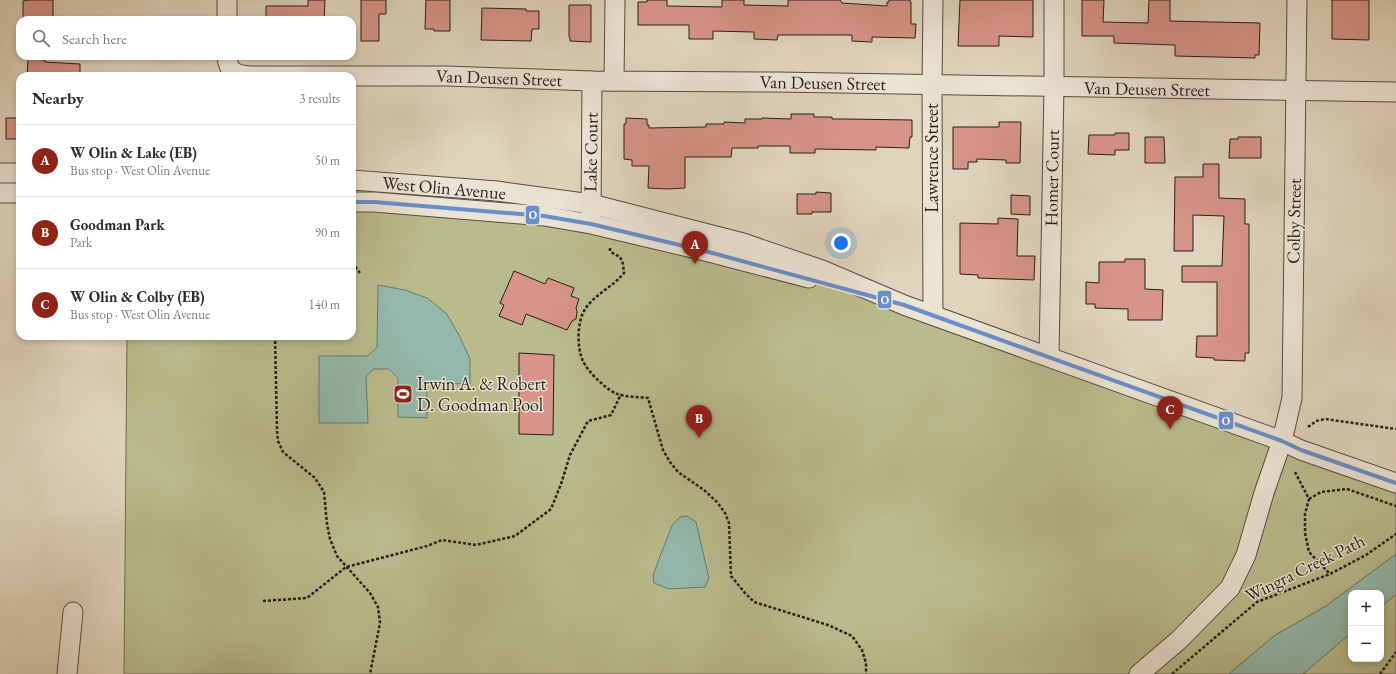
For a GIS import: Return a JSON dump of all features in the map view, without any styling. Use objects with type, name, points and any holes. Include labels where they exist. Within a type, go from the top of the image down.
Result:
[{"type":"street","points":[[227,0],[227,16]]},
{"type":"street","points":[[614,81],[615,0]]},
{"type":"street","name":"Lawrence Street","points":[[933,0],[933,315]]},
{"type":"street","name":"Homer Court","points":[[1049,356],[1054,87],[1054,0]]},
{"type":"street","name":"Colby Street","points":[[1139,674],[1179,640],[1230,588],[1246,555],[1264,493],[1282,442],[1292,398],[1297,0]]},
{"type":"street","name":"Van Deusen Street","points":[[229,63],[235,72]]},
{"type":"street","name":"Van Deusen Street","points":[[356,76],[447,76],[592,81],[777,82],[1396,92]]},
{"type":"street","name":"Lake Court","points":[[591,224],[592,81]]},
{"type":"street","points":[[0,172],[16,173]]},
{"type":"street","name":"West Olin Avenue","points":[[356,180],[497,191],[591,204],[743,243],[822,270],[904,305]]},
{"type":"street","points":[[0,193],[16,193]]},
{"type":"street","name":"West Olin Avenue","points":[[356,202],[374,202],[544,216],[591,224],[712,252],[904,305],[1049,356],[1301,450],[1396,483]]},
{"type":"street","points":[[67,674],[73,612]]},
{"type":"path","points":[[610,246],[610,251],[620,257],[623,264],[624,273],[618,281],[595,298],[584,311],[578,328],[582,361],[596,379],[615,393],[648,398],[664,450],[670,462],[678,472],[704,490],[717,502],[725,513],[728,523],[731,576],[745,593],[754,602],[828,625],[852,636],[862,650],[866,664],[866,674]]},
{"type":"path","points":[[356,267],[360,273]]},
{"type":"path","points":[[275,340],[276,431],[278,441],[283,452],[315,478],[324,492],[330,539],[337,556],[370,593],[378,607],[380,623],[370,674]]},
{"type":"path","points":[[263,601],[306,598],[346,567],[427,546],[442,540],[476,545],[515,536],[551,509],[570,455],[588,421],[611,415],[621,394]]},
{"type":"path","points":[[1308,427],[1316,421],[1325,419],[1396,429]]},
{"type":"path","points":[[1295,472],[1309,499],[1305,514],[1305,533],[1308,552],[1330,574]]},
{"type":"path","points":[[1309,499],[1321,492],[1347,489],[1396,506]]},
{"type":"path","name":"Wingra Creek Path","points":[[1172,674],[1257,602],[1330,574],[1366,555],[1396,534]]},
{"type":"path","points":[[1380,674],[1396,652]]},
{"type":"green space","points":[[356,202],[544,216],[775,269],[904,305],[1396,483],[1396,554],[1326,606],[1274,636],[1229,674],[124,674],[127,340],[356,340]]},
{"type":"green space","points":[[1396,594],[1396,674],[1303,674],[1348,636],[1348,662],[1384,662],[1384,604]]},
{"type":"water","points":[[378,285],[405,290],[427,298],[446,313],[459,335],[470,359],[470,384],[427,383],[427,418],[398,417],[398,378],[389,369],[374,369],[366,376],[368,423],[319,423],[319,356],[368,356],[377,347]]},
{"type":"water","points":[[687,516],[696,522],[709,578],[705,587],[669,589],[654,583],[653,575],[673,524],[680,517]]},
{"type":"water","points":[[1396,554],[1396,594],[1384,604],[1384,590],[1348,590],[1348,636],[1303,674],[1229,674],[1274,636],[1326,606]]},
{"type":"building","points":[[53,0],[53,16],[23,16],[23,1]]},
{"type":"building","points":[[308,0],[325,0],[324,16],[266,16],[266,6],[308,6]]},
{"type":"building","points":[[361,0],[386,0],[386,14],[379,14],[379,41],[361,41]]},
{"type":"building","points":[[426,0],[450,0],[450,31],[434,31],[434,29],[425,29]]},
{"type":"building","points":[[647,0],[667,0],[667,6],[722,7],[722,0],[744,0],[744,5],[788,6],[788,0],[840,0],[842,3],[887,6],[887,2],[889,2],[889,0],[910,0],[911,24],[916,24],[915,38],[872,37],[872,42],[852,41],[852,35],[778,35],[777,40],[754,39],[754,32],[713,31],[713,39],[689,39],[689,25],[638,25],[638,2],[647,2]]},
{"type":"building","points":[[960,0],[1033,0],[1033,37],[999,36],[999,46],[958,46]]},
{"type":"building","points":[[1082,0],[1104,0],[1103,22],[1148,23],[1149,0],[1170,0],[1170,21],[1260,23],[1259,55],[1255,55],[1255,58],[1175,56],[1175,45],[1114,43],[1114,36],[1082,36]]},
{"type":"building","points":[[1332,0],[1369,0],[1369,40],[1332,39]]},
{"type":"building","points":[[569,5],[591,5],[591,42],[570,41]]},
{"type":"building","points":[[482,8],[526,9],[526,11],[539,11],[539,29],[532,29],[531,41],[481,40]]},
{"type":"building","points":[[28,60],[45,60],[45,62],[80,64],[80,72],[27,72]]},
{"type":"building","points":[[791,114],[814,114],[814,117],[832,117],[832,119],[912,120],[912,137],[910,137],[909,148],[876,147],[876,150],[815,149],[815,153],[790,153],[790,146],[758,146],[758,148],[732,148],[731,157],[685,157],[685,188],[648,188],[649,166],[632,166],[632,160],[624,159],[624,124],[626,124],[626,118],[647,119],[647,125],[649,125],[649,128],[706,127],[706,124],[724,124],[724,122],[745,123],[745,119],[791,119]]},
{"type":"building","points":[[6,118],[16,118],[16,139],[6,139]]},
{"type":"building","points":[[999,122],[1021,122],[1020,163],[1006,163],[1006,160],[977,159],[977,162],[968,162],[968,169],[953,169],[953,127],[999,127]]},
{"type":"building","points":[[1115,133],[1129,133],[1129,150],[1115,150],[1115,155],[1088,154],[1089,135],[1115,135]]},
{"type":"building","points":[[1145,137],[1164,137],[1165,163],[1145,163]]},
{"type":"building","points":[[1238,137],[1261,137],[1261,158],[1229,158],[1230,139],[1238,139]]},
{"type":"building","points":[[1203,164],[1219,164],[1219,198],[1245,199],[1245,224],[1249,224],[1249,353],[1245,353],[1245,361],[1214,360],[1214,358],[1196,357],[1197,336],[1217,336],[1217,282],[1182,282],[1182,266],[1222,266],[1224,216],[1193,215],[1193,251],[1174,251],[1175,177],[1203,177]]},
{"type":"building","points":[[816,192],[831,193],[831,212],[797,214],[797,194],[816,194]]},
{"type":"building","points":[[1011,195],[1030,196],[1030,215],[1011,214]]},
{"type":"building","points":[[998,218],[1018,219],[1017,256],[1035,256],[1034,280],[978,278],[978,275],[960,274],[960,223],[998,224]]},
{"type":"building","points":[[1125,259],[1145,259],[1145,289],[1163,290],[1162,320],[1128,320],[1128,309],[1095,308],[1095,304],[1086,304],[1086,282],[1099,283],[1099,262],[1125,262]]},
{"type":"building","points":[[514,271],[545,284],[548,278],[574,288],[571,296],[579,299],[576,308],[576,319],[572,321],[567,330],[526,314],[522,325],[499,316],[504,305],[500,303]]},
{"type":"building","points":[[519,353],[554,355],[553,435],[519,434]]},
{"type":"transit line","name":"O","points":[[356,202],[374,202],[544,216],[591,224],[705,251],[904,305],[1282,441],[1301,450],[1396,483]]},
{"type":"place","name":"W Olin & Lake (EB)","points":[[695,264]]},
{"type":"place","name":"Irwin A. & Robert D. Goodman Pool","points":[[403,394]]},
{"type":"place","name":"W Olin & Colby (EB)","points":[[1170,429]]},
{"type":"place","name":"Goodman Park","points":[[699,438]]}]
